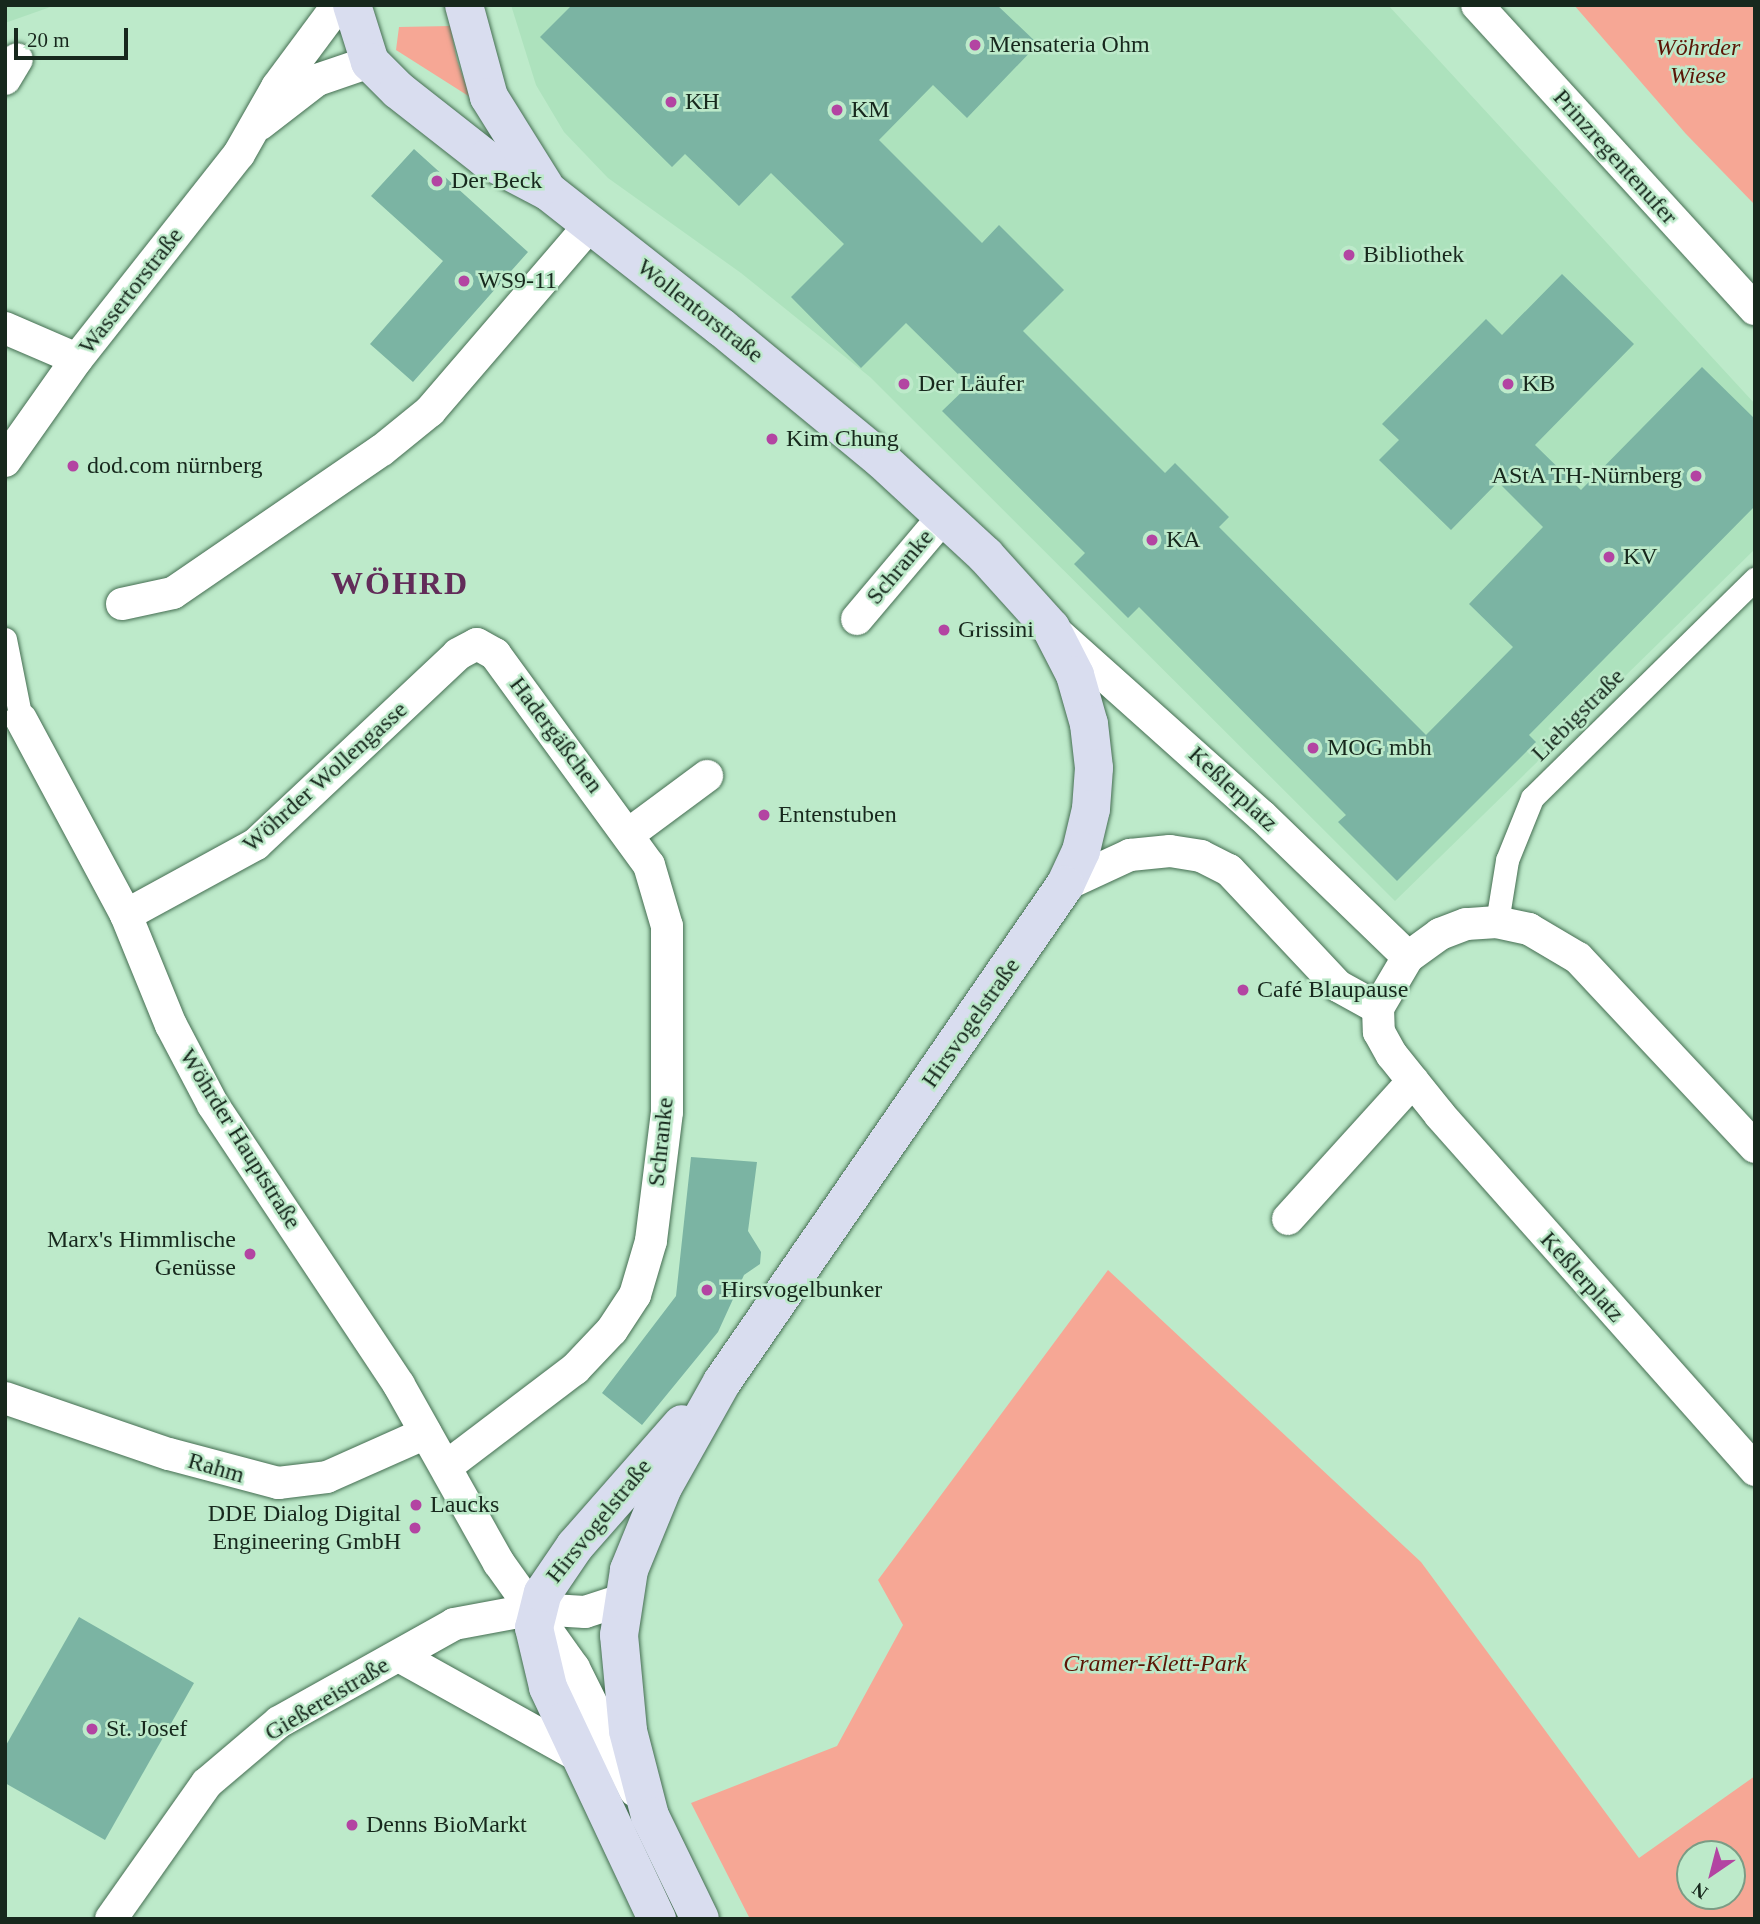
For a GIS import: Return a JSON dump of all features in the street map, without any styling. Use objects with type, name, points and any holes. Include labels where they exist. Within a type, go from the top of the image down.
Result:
[{"type":"main road","points":[[352,5],[370,62]]},
{"type":"main road","points":[[464,5],[489,97],[549,192]]},
{"type":"main road","name":"Wollentorstraße","points":[[370,62],[486,159],[549,192],[777,372],[944,516],[1051,628]]},
{"type":"main road","name":"Hirsvogelstraße","points":[[621,1600],[650,1512],[722,1382],[1065,885],[1088,827],[1094,768],[1083,699],[1051,628]]},
{"type":"main road","name":"Hirsvogelstraße","points":[[535,1609],[575,1546],[722,1382]]},
{"type":"main road","points":[[621,1600],[619,1658],[628,1731],[650,1816],[700,1919]]},
{"type":"main road","points":[[535,1609],[541,1668],[579,1756],[657,1919]]},
{"type":"street","name":"Wassertorstraße","points":[[261,124],[277,87],[338,5]]},
{"type":"street","name":"Prinzregentenufer","points":[[1477,5],[1755,309]]},
{"type":"street","name":"Wassertorstraße","points":[[5,461],[77,359],[261,124],[317,80],[370,62]]},
{"type":"street","points":[[122,604],[173,593],[289,515],[430,411],[590,225]]},
{"type":"street","points":[[5,328],[77,359]]},
{"type":"street","name":"Schranke","points":[[857,618],[944,516]]},
{"type":"street","name":"Liebigstraße","points":[[1497,922],[1507,860],[1532,798],[1755,579]]},
{"type":"street","name":"Keßlerplatz","points":[[1051,628],[1192,751],[1408,957]]},
{"type":"street","name":"Wöhrder Hauptstraße","points":[[5,639],[21,719],[126,915],[171,1025],[213,1105],[426,1433],[499,1563],[535,1609],[574,1668],[650,1816]]},
{"type":"street","name":"Hadergäßchen","points":[[477,644],[495,654],[630,833]]},
{"type":"street","name":"Wöhrder Wollengasse","points":[[126,915],[256,844],[458,654],[477,644]]},
{"type":"street","points":[[630,833],[707,776]]},
{"type":"street","name":"Schranke","points":[[446,1467],[593,1353],[635,1295],[644,1263],[667,1112],[669,968],[663,897],[630,833]]},
{"type":"street","points":[[1065,885],[1130,855],[1170,851],[1201,856],[1229,870],[1338,986],[1378,1008],[1408,957],[1440,934],[1466,924],[1497,922],[1529,929],[1578,958],[1755,1147]]},
{"type":"street","name":"Keßlerplatz","points":[[1378,1008],[1379,1032],[1413,1081],[1755,1470]]},
{"type":"street","points":[[1288,1219],[1413,1081]]},
{"type":"street","name":"Rahm","points":[[5,1398],[169,1454],[278,1483],[336,1474],[426,1433]]},
{"type":"street","name":"Hirsvogelstraße","points":[[535,1609],[585,1612],[621,1600]]},
{"type":"street","name":"Gießereistraße","points":[[114,1913],[206,1783],[279,1722],[454,1624],[535,1609]]},
{"type":"street","points":[[399,1656],[579,1756]]},
{"type":"shaded area","points":[[5,5],[56,5],[5,23]]},
{"type":"shaded area","points":[[511,5],[1388,5],[1755,404],[1755,549],[1395,901],[870,377],[741,273],[608,178],[564,132],[536,85]]},
{"type":"green space","name":"Wöhrder Wiese","points":[[1574,5],[1755,5],[1755,205],[1686,134]]},
{"type":"green space","points":[[450,26],[457,60],[470,97],[396,50],[399,27]]},
{"type":"green space","name":"Cramer-Klett-Park","points":[[1108,1270],[1421,1562],[1639,1858],[1755,1776],[1755,1919],[750,1919],[691,1803],[837,1746],[903,1625],[878,1580]]},
{"type":"building","points":[[572,5],[997,5],[1038,44],[967,118],[933,85],[879,140],[982,243],[999,225],[1064,290],[1023,331],[1165,473],[1175,463],[1229,517],[1219,527],[1426,735],[1513,647],[1469,604],[1543,527],[1498,482],[1451,530],[1379,460],[1399,440],[1382,424],[1486,319],[1502,335],[1562,274],[1634,344],[1535,445],[1581,490],[1702,367],[1755,419],[1755,506],[1529,735],[1536,742],[1397,881],[1338,822],[1346,815],[1139,607],[1128,618],[1074,564],[1085,553],[942,411],[969,385],[906,323],[861,368],[791,297],[844,244],[771,173],[739,206],[685,154],[672,167],[540,37]]},
{"type":"building","name":"WS9-11","points":[[414,149],[528,252],[413,382],[370,344],[443,261],[371,196]]},
{"type":"building","name":"Hirsvogelbunker","points":[[691,1157],[757,1162],[748,1231],[761,1252],[760,1264],[744,1275],[718,1332],[642,1425],[602,1393],[676,1296]]},
{"type":"building","name":"St. Josef","points":[[79,1617],[194,1683],[105,1840],[5,1783],[5,1747]]},
{"type":"place","name":"Mensateria Ohm","points":[[975,45]]},
{"type":"place","name":"KH","points":[[671,102]]},
{"type":"place","name":"KM","points":[[837,110]]},
{"type":"place","name":"Der Beck","points":[[437,181]]},
{"type":"place","name":"Bibliothek","points":[[1349,255]]},
{"type":"place","name":"WS9-11","points":[[464,281]]},
{"type":"place","name":"Der Läufer","points":[[904,384]]},
{"type":"place","name":"KB","points":[[1508,384]]},
{"type":"place","name":"Kim Chung","points":[[772,439]]},
{"type":"place","name":"dod.com nürnberg","points":[[73,466]]},
{"type":"place","name":"AStA TH-Nürnberg","points":[[1696,476]]},
{"type":"place","name":"KA","points":[[1152,540]]},
{"type":"place","name":"KV","points":[[1609,557]]},
{"type":"place","name":"Grissini","points":[[944,630]]},
{"type":"place","name":"MOG mbh","points":[[1313,748]]},
{"type":"place","name":"Entenstuben","points":[[764,815]]},
{"type":"place","name":"Café Blaupause","points":[[1243,990]]},
{"type":"place","name":"Marx's Himmlische Genüsse","points":[[250,1254]]},
{"type":"place","name":"Hirsvogelbunker","points":[[707,1290]]},
{"type":"place","name":"Laucks","points":[[416,1505]]},
{"type":"place","name":"DDE Dialog Digital Engineering GmbH","points":[[415,1528]]},
{"type":"place","name":"St. Josef","points":[[92,1729]]},
{"type":"place","name":"Denns BioMarkt","points":[[352,1825]]},
{"type":"district","name":"WÖHRD","points":[[400,583]]}]
